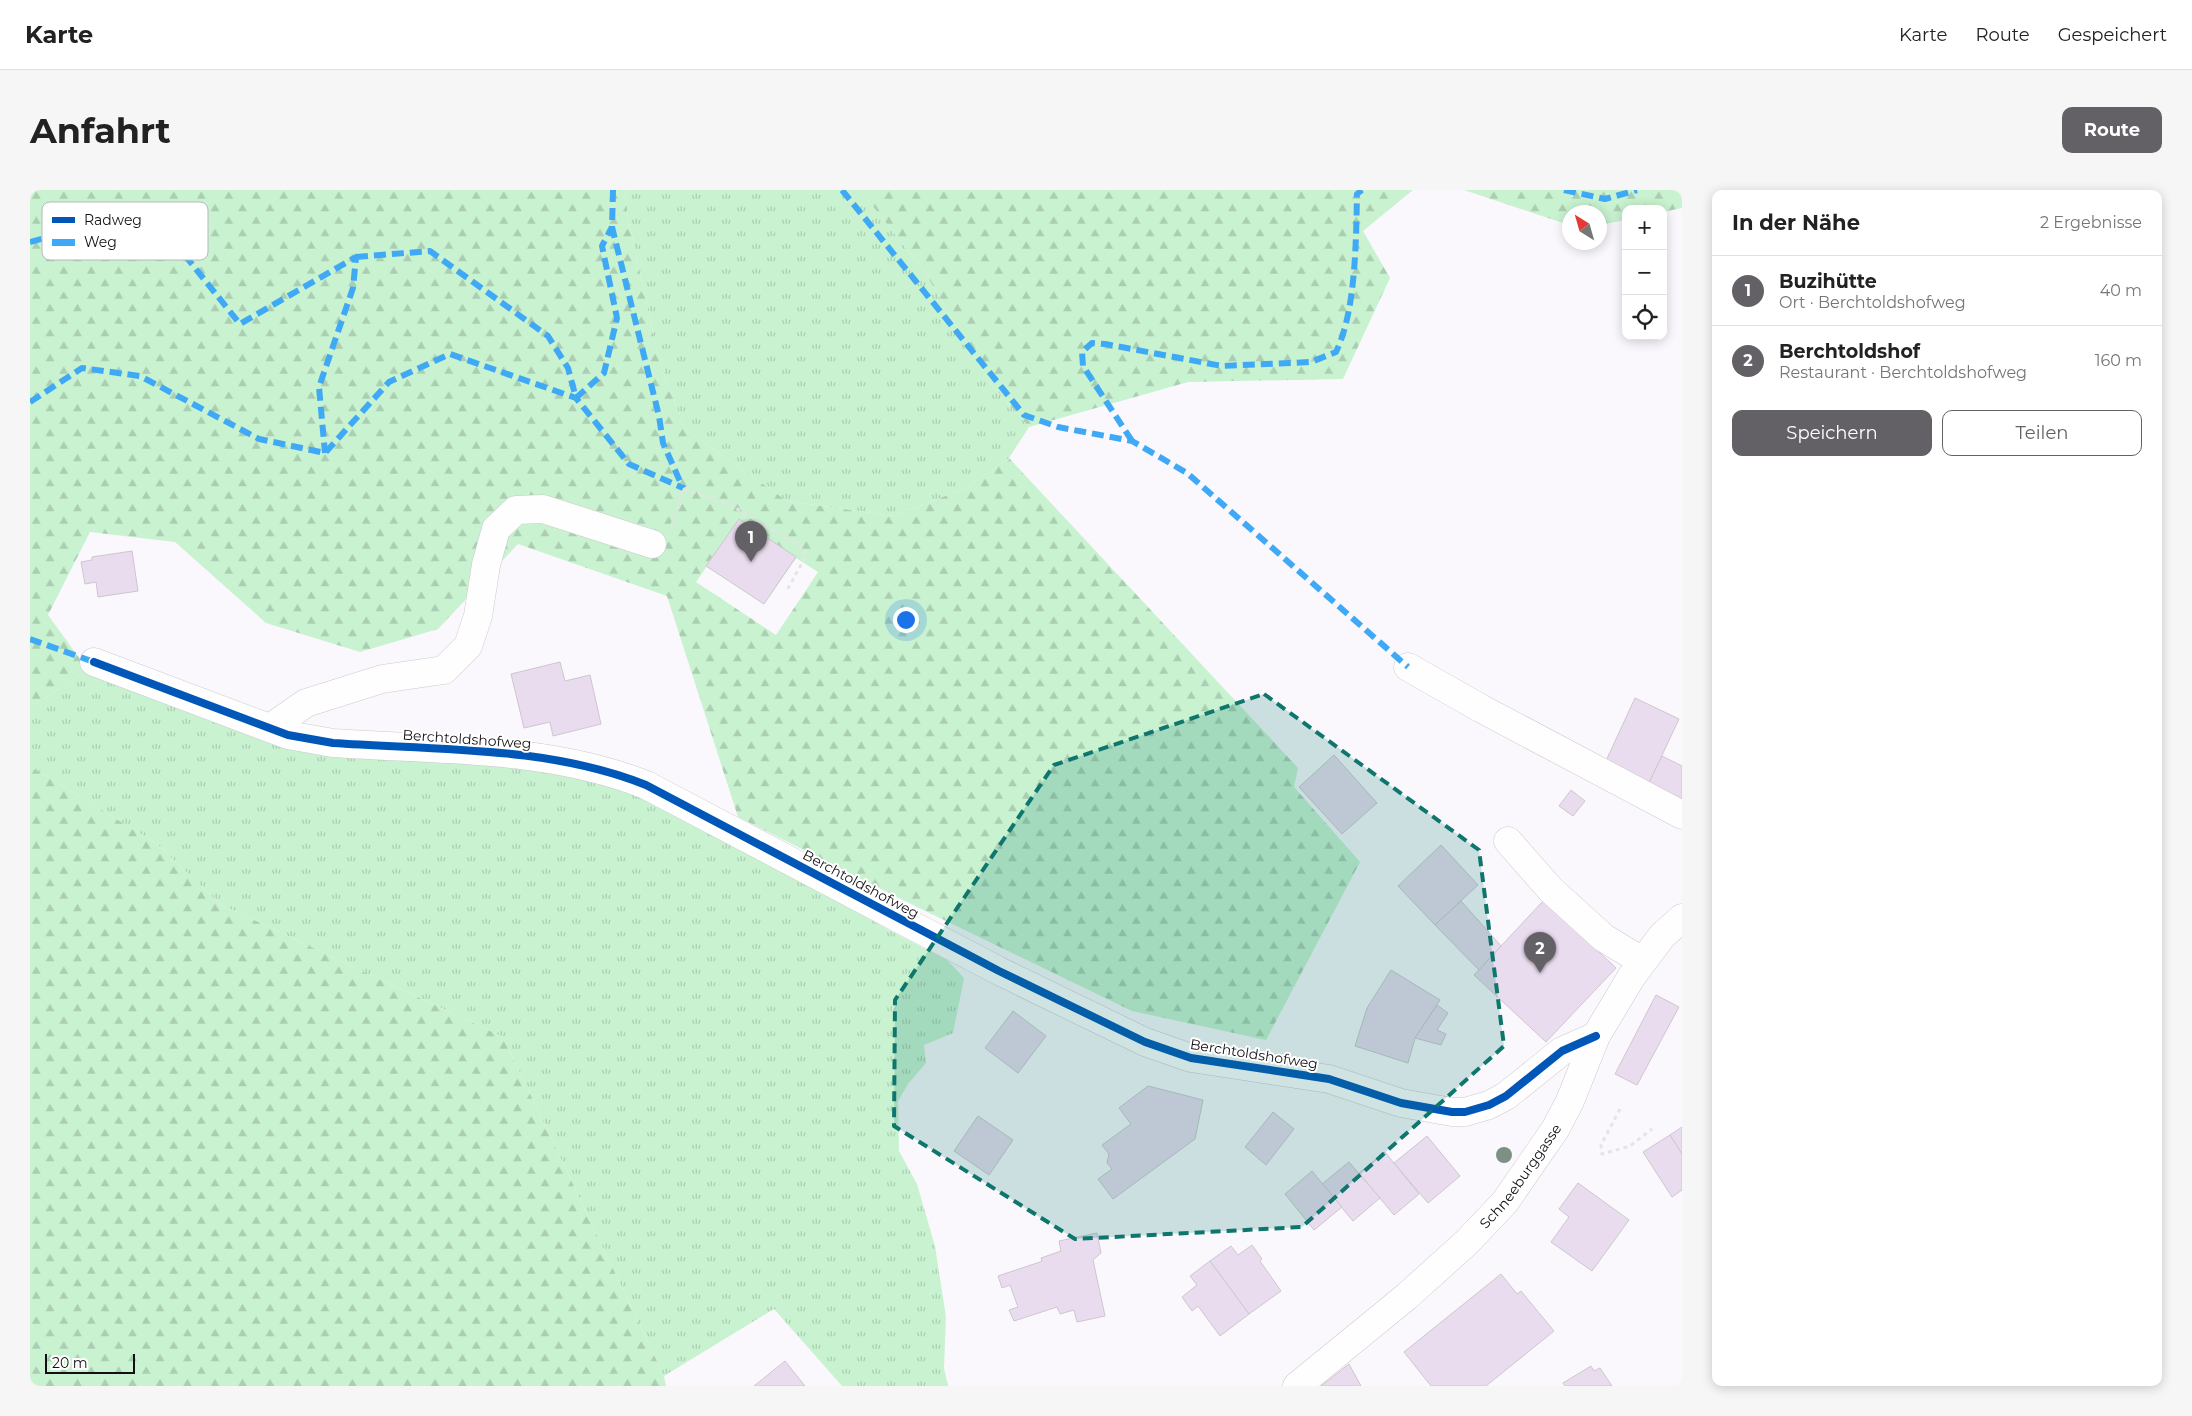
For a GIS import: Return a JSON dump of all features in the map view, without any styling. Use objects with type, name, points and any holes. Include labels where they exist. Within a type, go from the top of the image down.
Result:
[{"type":"street","points":[[270,728],[306,703],[382,679],[444,670],[468,646],[478,616],[486,565],[496,529],[516,510],[543,509],[652,544]]},
{"type":"street","name":"Berchtoldshofweg","points":[[94,662],[270,728],[318,742],[537,756],[587,765],[625,777],[646,785],[999,971],[1145,1042],[1191,1058],[1329,1079],[1401,1103],[1452,1112],[1465,1112],[1489,1105],[1506,1096],[1562,1051],[1596,1036]]},
{"type":"street","points":[[1408,667],[1490,713],[1682,815]]},
{"type":"street","points":[[1508,841],[1551,890],[1604,938],[1642,961]]},
{"type":"street","name":"Schneeburggasse","points":[[1297,1386],[1414,1291],[1466,1243],[1505,1202],[1556,1128],[1570,1101],[1596,1036],[1642,961],[1662,936],[1682,918]]},
{"type":"path","points":[[652,544],[671,528],[683,488],[734,507],[799,546],[807,554],[786,592]]},
{"type":"path","points":[[1620,1109],[1602,1145],[1602,1154],[1630,1146],[1652,1130]]},
{"type":"highlighted area","points":[[1264,694],[1479,850],[1504,1046],[1302,1227],[1075,1239],[894,1126],[895,1000],[1054,765]]},
{"type":"green space","points":[[30,190],[625,190],[628,218],[659,360],[685,429],[787,501],[893,516],[966,488],[1009,458],[1298,768],[1294,787],[1360,862],[1266,1040],[1132,1011],[915,906],[738,817],[667,596],[518,544],[438,629],[360,652],[266,623],[175,542],[90,532],[48,615],[88,670],[30,708]],"holes":[[[796,558],[818,572],[776,635],[696,582],[707,566],[764,604]]]},
{"type":"green space","points":[[625,190],[860,190],[923,269],[990,383],[1029,427],[1009,458],[966,488],[893,516],[787,501],[685,429],[659,360],[628,218]]},
{"type":"green space","points":[[860,190],[1413,190],[1363,231],[1390,278],[1343,379],[1188,382],[1029,427],[990,383],[923,269]]},
{"type":"green space","points":[[1464,190],[1682,190],[1682,208],[1667,211],[1667,205],[1622,205],[1622,221],[1607,224],[1607,205],[1562,205],[1562,223]]},
{"type":"green space","points":[[88,670],[433,758],[605,777],[716,831],[889,930],[947,960],[964,978],[953,1033],[924,1045],[926,1063],[908,1084],[898,1101],[899,1151],[917,1184],[935,1246],[946,1317],[944,1368],[948,1386],[842,1386],[774,1309],[664,1376],[503,1037],[220,904],[157,844],[30,766],[30,708]]},
{"type":"green space","points":[[30,766],[157,844],[220,904],[503,1037],[664,1376],[666,1386],[30,1386]]},
{"type":"building","points":[[739,519],[796,557],[764,604],[706,566]]},
{"type":"building","points":[[132,551],[138,591],[98,597],[96,582],[85,584],[81,562],[92,560],[92,557]]},
{"type":"building","points":[[560,662],[565,681],[590,675],[601,724],[553,736],[550,722],[524,728],[511,674]]},
{"type":"building","points":[[1635,698],[1679,719],[1649,783],[1605,763]]},
{"type":"building","points":[[1334,755],[1377,803],[1342,834],[1299,787]]},
{"type":"building","points":[[1662,756],[1682,766],[1682,806],[1646,789]]},
{"type":"building","points":[[1571,790],[1585,801],[1573,816],[1559,806]]},
{"type":"building","points":[[1441,845],[1478,885],[1435,925],[1398,886]]},
{"type":"building","points":[[1544,900],[1616,968],[1546,1042],[1474,975]]},
{"type":"building","points":[[1461,901],[1501,946],[1479,970],[1435,925]]},
{"type":"building","points":[[1391,970],[1440,1000],[1415,1038],[1408,1063],[1355,1046],[1367,1008]]},
{"type":"building","points":[[1656,995],[1679,1007],[1637,1085],[1615,1074]]},
{"type":"building","points":[[1437,1005],[1448,1013],[1437,1030],[1446,1034],[1441,1045],[1415,1038]]},
{"type":"building","points":[[1013,1011],[1046,1036],[1018,1073],[985,1048]]},
{"type":"building","points":[[1148,1086],[1203,1100],[1195,1139],[1113,1199],[1098,1179],[1112,1169],[1107,1163],[1109,1154],[1102,1145],[1131,1124],[1119,1108]]},
{"type":"building","points":[[1273,1112],[1294,1129],[1266,1165],[1245,1147]]},
{"type":"building","points":[[978,1116],[1013,1140],[989,1175],[954,1151]]},
{"type":"building","points":[[1682,1127],[1682,1154],[1670,1135]]},
{"type":"building","points":[[1670,1135],[1682,1154],[1682,1190],[1672,1197],[1643,1152]]},
{"type":"building","points":[[1427,1136],[1460,1176],[1428,1203],[1394,1163]]},
{"type":"building","points":[[1385,1152],[1419,1194],[1394,1215],[1359,1173]]},
{"type":"building","points":[[1349,1162],[1380,1198],[1353,1221],[1322,1184]]},
{"type":"building","points":[[1312,1171],[1342,1207],[1314,1230],[1285,1194]]},
{"type":"building","points":[[1578,1183],[1629,1220],[1592,1271],[1551,1242],[1569,1217],[1559,1209]]},
{"type":"building","points":[[1097,1233],[1101,1253],[1093,1260],[1105,1316],[1077,1322],[1074,1310],[1060,1314],[1057,1307],[1014,1321],[1009,1310],[1018,1307],[1010,1285],[1002,1288],[998,1276],[1040,1262],[1042,1261],[1041,1258],[1061,1251],[1059,1241]]},
{"type":"building","points":[[1252,1245],[1262,1259],[1260,1261],[1281,1291],[1249,1314],[1210,1261],[1231,1246],[1238,1255]]},
{"type":"building","points":[[1210,1261],[1249,1314],[1220,1336],[1198,1306],[1192,1311],[1182,1297],[1197,1285],[1190,1276]]},
{"type":"building","points":[[1501,1274],[1517,1294],[1521,1291],[1554,1331],[1486,1386],[1431,1386],[1404,1352]]},
{"type":"building","points":[[785,1361],[805,1386],[754,1386]]},
{"type":"building","points":[[1349,1364],[1361,1386],[1321,1386]]},
{"type":"building","points":[[1591,1366],[1594,1371],[1600,1368],[1612,1386],[1565,1386],[1563,1383]]},
{"type":"marked path","points":[[613,190],[612,227],[659,416],[663,443],[683,488]]},
{"type":"marked path","points":[[842,190],[1024,415],[1058,427],[1132,441],[1187,473],[1408,667]]},
{"type":"marked path","points":[[1132,441],[1083,366],[1082,352],[1092,343],[1105,344],[1222,366],[1311,362],[1336,352],[1348,316],[1354,275],[1357,194],[1362,190]]},
{"type":"marked path","points":[[1564,190],[1605,199],[1637,190]]},
{"type":"marked path","points":[[356,257],[430,251],[548,336],[568,368],[576,398],[604,373],[617,318],[602,246],[612,227]]},
{"type":"marked path","points":[[30,242],[42,239]]},
{"type":"marked path","points":[[189,260],[240,324],[356,257],[353,288],[319,387],[325,453]]},
{"type":"marked path","points":[[30,402],[82,368],[140,376],[259,439],[325,453],[389,382],[450,354],[576,398],[629,464],[683,488]]},
{"type":"marked path","points":[[30,639],[94,662]]},
{"type":"cycle path","points":[[94,662],[288,735],[333,743],[452,749],[531,756],[609,772],[646,785],[999,971],[1145,1042],[1191,1058],[1329,1079],[1401,1103],[1452,1112],[1465,1112],[1489,1105],[1506,1096],[1562,1051],[1596,1036]]},
{"type":"place","name":"Buzihütte","points":[[751,562]]},
{"type":"place","name":"Berchtoldshof","points":[[1540,973]]}]
